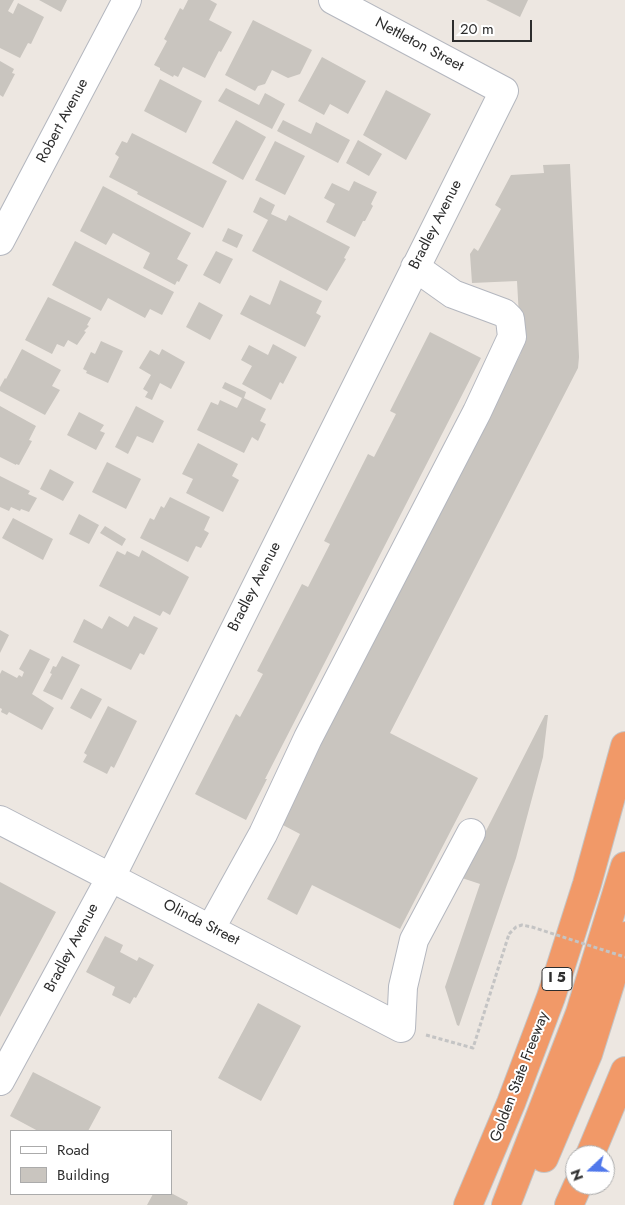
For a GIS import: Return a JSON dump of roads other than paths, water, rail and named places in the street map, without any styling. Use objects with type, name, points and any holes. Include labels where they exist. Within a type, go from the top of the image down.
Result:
[{"type":"highway","name":"Golden State Freeway","points":[[468,1205],[511,1103],[551,997],[587,884],[625,746]]},
{"type":"highway","points":[[506,1205],[580,1013],[625,866]]},
{"type":"highway","points":[[524,1205],[588,1054],[625,936]]},
{"type":"highway","points":[[594,1145],[625,1071]]},
{"type":"street","name":"Robert Avenue","points":[[0,242],[127,0]]},
{"type":"street","name":"Nettleton Street","points":[[333,0],[504,91]]},
{"type":"street","name":"Bradley Avenue","points":[[0,1081],[111,876],[504,91]]},
{"type":"street","points":[[211,928],[263,834],[321,712],[468,429],[512,337],[510,319],[504,313],[454,294],[415,267]]},
{"type":"street","name":"Olinda Street","points":[[0,820],[401,1028],[403,987],[414,940],[471,834]]}]
